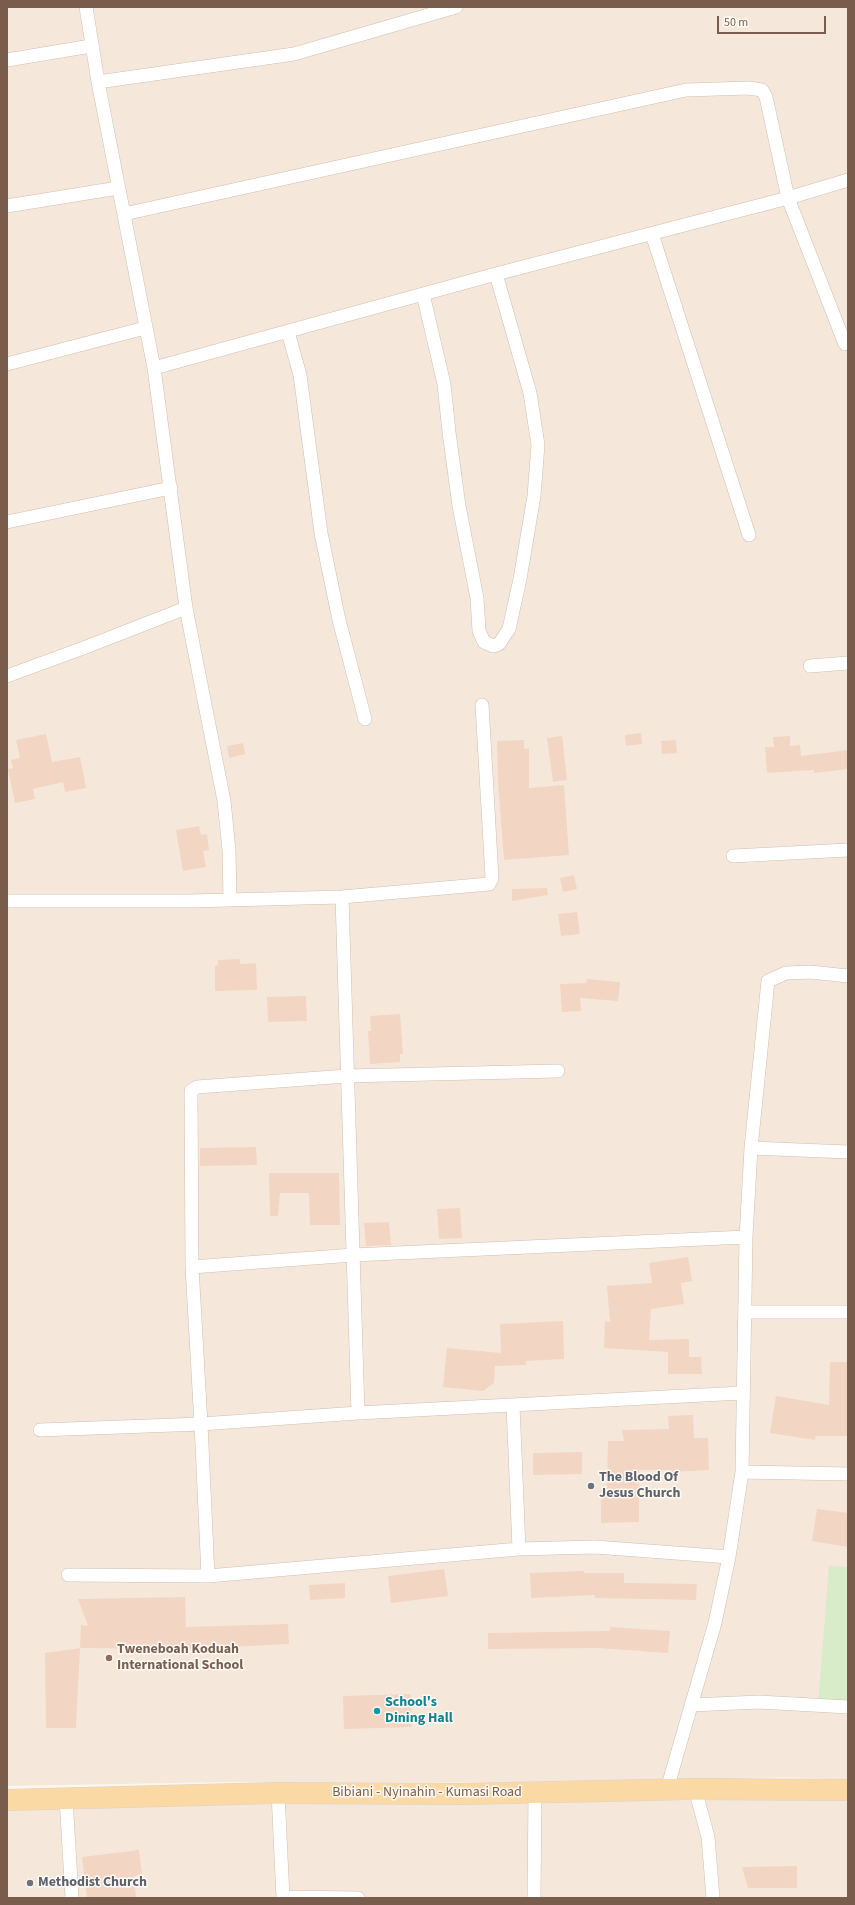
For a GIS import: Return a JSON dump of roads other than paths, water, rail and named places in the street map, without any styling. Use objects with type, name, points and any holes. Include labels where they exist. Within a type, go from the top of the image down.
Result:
[{"type":"main road","name":"Bibiani - Nyinahin - Kumasi Road","points":[[7,1800],[278,1793],[535,1793],[695,1789],[848,1790]]},
{"type":"street","points":[[86,7],[98,82],[154,368],[186,608],[224,801],[229,850],[230,900]]},
{"type":"street","points":[[98,82],[294,54],[456,7]]},
{"type":"street","points":[[7,60],[92,46]]},
{"type":"street","points":[[124,214],[686,90],[749,88],[762,90],[766,97],[788,198],[845,344]]},
{"type":"street","points":[[154,368],[496,274],[788,198],[848,180]]},
{"type":"street","points":[[7,206],[118,188]]},
{"type":"street","points":[[652,234],[749,535]]},
{"type":"street","points":[[423,294],[444,384],[459,506],[477,598],[479,631],[484,642],[493,646],[499,644],[509,629],[520,579],[534,496],[538,445],[530,393],[496,274]]},
{"type":"street","points":[[7,364],[145,328]]},
{"type":"street","points":[[288,332],[300,375],[321,533],[339,620],[365,719]]},
{"type":"street","points":[[7,522],[171,488]]},
{"type":"street","points":[[7,676],[186,608]]},
{"type":"street","points":[[810,666],[848,663]]},
{"type":"street","points":[[7,901],[230,900],[342,897],[486,884],[490,882],[492,878],[482,705]]},
{"type":"street","points":[[732,856],[848,850]]},
{"type":"street","points":[[342,897],[358,1413]]},
{"type":"street","points":[[668,1790],[715,1623],[729,1557],[742,1472],[742,1393],[746,1237],[751,1148],[768,981],[786,973],[802,972],[848,976]]},
{"type":"street","points":[[208,1576],[202,1424],[192,1267],[191,1091],[196,1087],[347,1076],[558,1071]]},
{"type":"street","points":[[751,1148],[848,1152]]},
{"type":"street","points":[[192,1267],[353,1255],[746,1237]]},
{"type":"street","points":[[745,1312],[848,1312]]},
{"type":"street","points":[[40,1430],[202,1424],[358,1413],[742,1393]]},
{"type":"street","points":[[513,1405],[518,1549]]},
{"type":"street","points":[[742,1472],[848,1474]]},
{"type":"street","points":[[68,1574],[208,1576],[518,1549],[594,1547],[729,1557]]},
{"type":"street","points":[[692,1704],[759,1702],[848,1707]]},
{"type":"street","points":[[695,1789],[708,1837],[713,1898]]},
{"type":"street","points":[[278,1793],[283,1897],[358,1898]]},
{"type":"street","points":[[534,1898],[535,1793]]},
{"type":"street","points":[[66,1798],[72,1898]]},
{"type":"place","name":"The Blood Of Jesus Church","points":[[591,1486]]},
{"type":"place","name":"Tweneboah Koduah International School","points":[[109,1658]]},
{"type":"place","name":"School's Dining Hall","points":[[377,1711]]},
{"type":"place","name":"Methodist Church","points":[[30,1883]]}]
